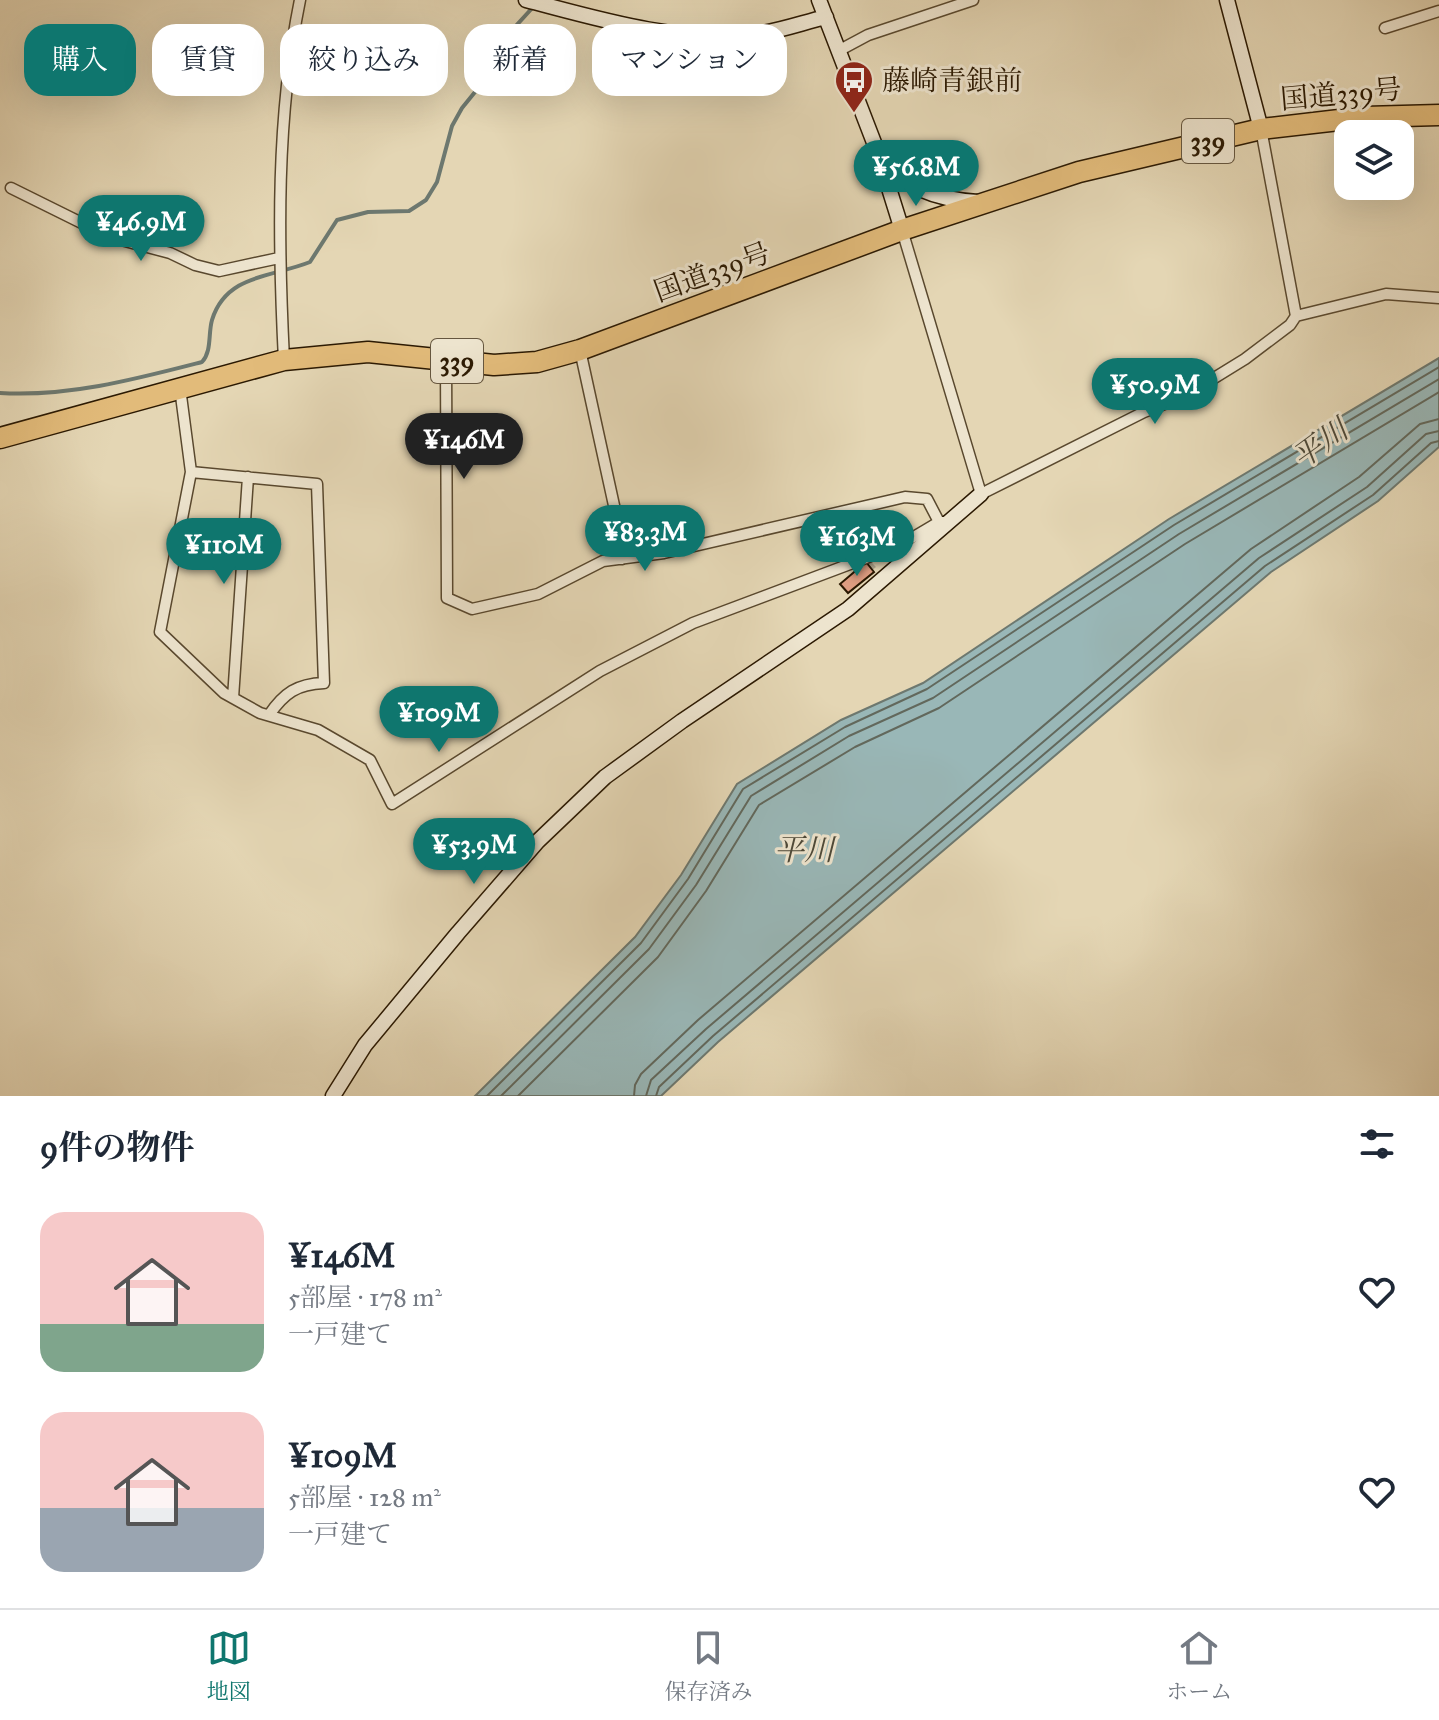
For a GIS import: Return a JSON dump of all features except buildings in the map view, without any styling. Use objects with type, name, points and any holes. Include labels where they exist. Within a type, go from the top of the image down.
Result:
[{"type":"highway","name":"国道339号","points":[[0,438],[284,360],[368,352],[494,365],[537,362],[580,350],[902,230],[1079,172],[1261,129],[1365,117],[1439,115]]},
{"type":"street","points":[[284,360],[279,258],[288,68],[300,0]]},
{"type":"street","points":[[526,0],[649,31],[707,37],[752,35],[826,17]]},
{"type":"street","points":[[819,0],[878,153],[981,494]]},
{"type":"street","points":[[840,50],[868,35],[973,0]]},
{"type":"street","points":[[1227,0],[1261,129],[1296,316]]},
{"type":"street","points":[[1385,28],[1439,11]]},
{"type":"street","points":[[878,153],[899,177],[917,188],[944,198],[984,202]]},
{"type":"street","points":[[11,188],[110,237],[162,250],[195,265],[219,271],[279,258]]},
{"type":"street","points":[[333,1096],[365,1045],[458,933],[538,841],[605,777],[848,609],[943,522],[981,494],[1144,412],[1185,396],[1245,359],[1290,325],[1296,316],[1386,294],[1439,298]]},
{"type":"street","points":[[580,350],[615,510],[622,559]]},
{"type":"street","points":[[446,360],[447,598],[472,609],[538,594],[603,561],[664,553],[905,497],[927,499],[943,522]]},
{"type":"street","points":[[180,388],[191,472],[160,632],[224,693],[269,715],[318,730],[370,760],[392,804],[600,671],[693,623],[866,558],[943,522]]},
{"type":"street","points":[[191,472],[317,484],[324,683],[307,683],[281,697],[269,715]]},
{"type":"street","points":[[233,698],[248,477]]},
{"type":"water","name":"平川","points":[[1439,358],[1439,447],[1378,501],[1271,572],[718,1042],[661,1096],[475,1096],[635,937],[681,875],[737,784],[841,720],[923,683],[1169,519]]},
{"type":"waterway","points":[[0,393],[77,389],[202,362],[207,353],[212,320],[219,305],[239,285],[310,262],[337,220],[368,212],[409,211],[426,200],[437,182],[452,126],[462,108],[488,76],[503,40],[535,5]]},
{"type":"place","name":"藤崎青銀前","points":[[854,114]]}]
